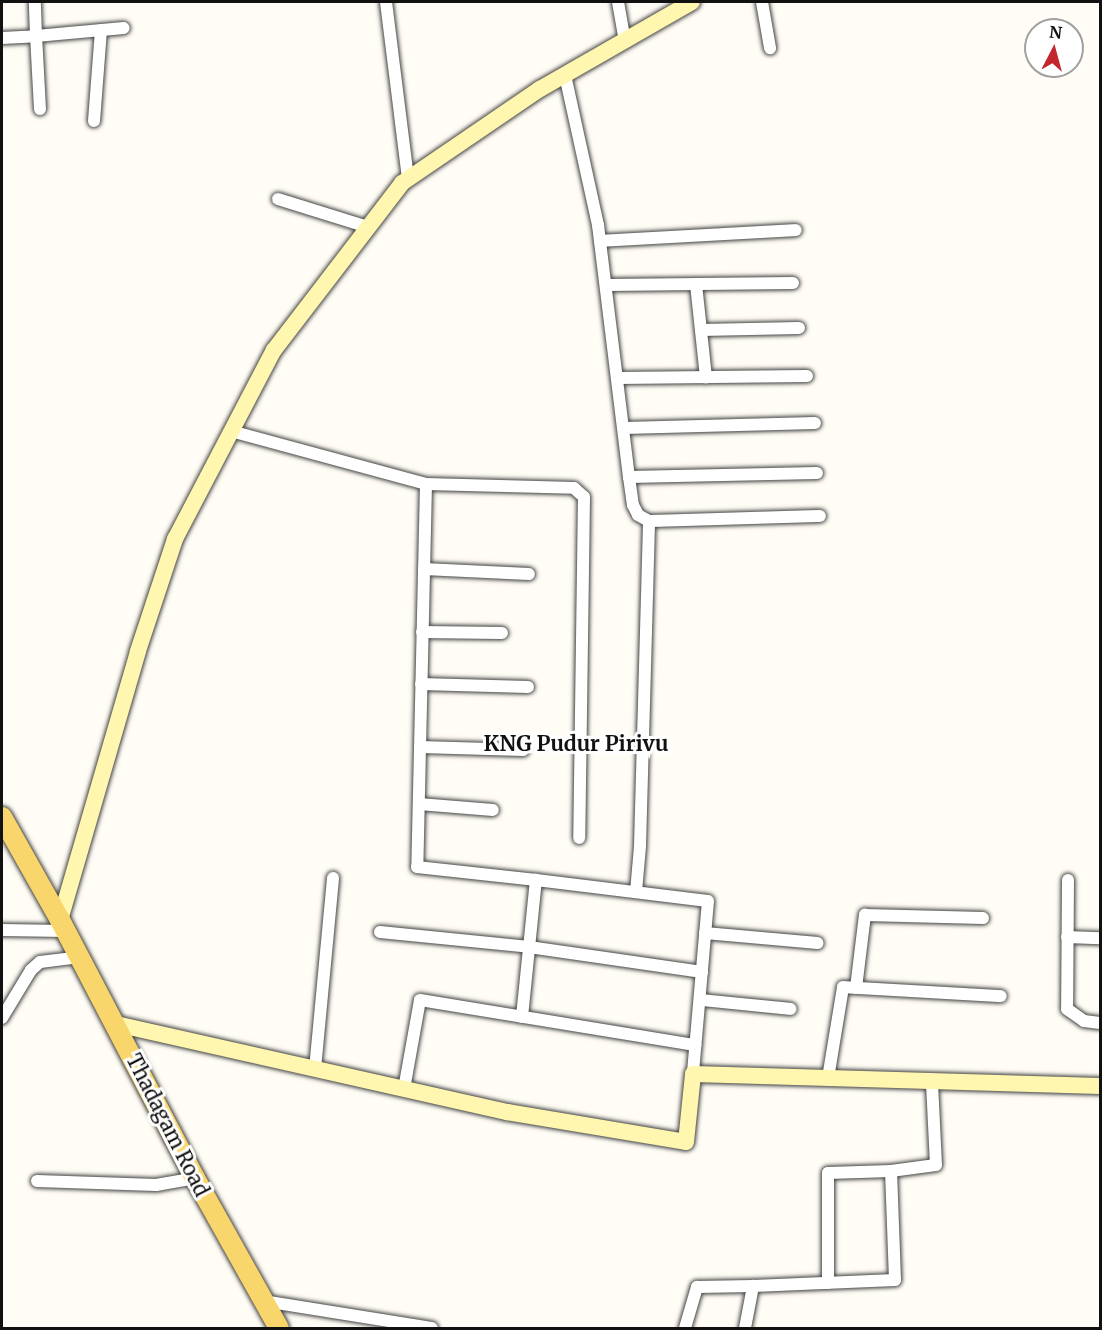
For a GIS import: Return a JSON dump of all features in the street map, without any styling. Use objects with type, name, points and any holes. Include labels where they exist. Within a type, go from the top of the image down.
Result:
[{"type":"main road","points":[[63,926],[138,651],[175,539],[274,350],[402,183],[565,75],[692,2]]},
{"type":"main road","name":"Thadagam Road","points":[[2,817],[116,1024],[195,1178],[279,1329]]},
{"type":"main road","points":[[116,1024],[507,1112],[686,1142],[693,1074],[1101,1086]]},
{"type":"street","points":[[35,2],[40,109]]},
{"type":"street","points":[[386,2],[408,179]]},
{"type":"street","points":[[618,2],[625,40]]},
{"type":"street","points":[[762,2],[770,48]]},
{"type":"street","points":[[2,38],[124,28]]},
{"type":"street","points":[[94,121],[101,30]]},
{"type":"street","points":[[565,75],[600,241],[629,477],[633,505],[638,515],[649,521],[820,516]]},
{"type":"street","points":[[278,199],[368,227]]},
{"type":"street","points":[[600,241],[796,230]]},
{"type":"street","points":[[606,285],[793,283]]},
{"type":"street","points":[[696,284],[706,377]]},
{"type":"street","points":[[701,330],[798,328]]},
{"type":"street","points":[[617,378],[807,376]]},
{"type":"street","points":[[624,428],[815,423]]},
{"type":"street","points":[[231,431],[426,484],[574,488],[584,497],[579,838]]},
{"type":"street","points":[[629,477],[817,473]]},
{"type":"street","points":[[426,484],[417,867],[536,879],[708,902],[693,1074]]},
{"type":"street","points":[[636,892],[640,846],[649,521]]},
{"type":"street","points":[[424,569],[529,574]]},
{"type":"street","points":[[422,632],[502,633]]},
{"type":"street","points":[[421,684],[528,687]]},
{"type":"street","points":[[420,747],[523,750]]},
{"type":"street","points":[[418,804],[493,810]]},
{"type":"street","points":[[315,1069],[333,878]]},
{"type":"street","points":[[522,1017],[536,879]]},
{"type":"street","points":[[1068,880],[1067,1009],[1084,1021],[1101,1023]]},
{"type":"street","points":[[856,988],[866,915],[983,918]]},
{"type":"street","points":[[2,930],[63,926]]},
{"type":"street","points":[[380,932],[529,947],[702,972]]},
{"type":"street","points":[[705,933],[818,944]]},
{"type":"street","points":[[1068,937],[1101,938]]},
{"type":"street","points":[[2,1018],[31,970],[40,962],[78,957]]},
{"type":"street","points":[[828,1078],[843,987],[1001,996]]},
{"type":"street","points":[[404,1089],[420,1000],[695,1045]]},
{"type":"street","points":[[700,1000],[791,1009]]},
{"type":"street","points":[[828,1283],[828,1173],[891,1171],[936,1165],[932,1082]]},
{"type":"street","points":[[685,1329],[697,1287],[895,1280],[891,1171]]},
{"type":"street","points":[[36,1181],[156,1185],[195,1178]]},
{"type":"street","points":[[745,1329],[753,1286]]},
{"type":"street","points":[[264,1301],[432,1329]]},
{"type":"district","name":"KNG Pudur Pirivu","points":[[576,744]]}]
